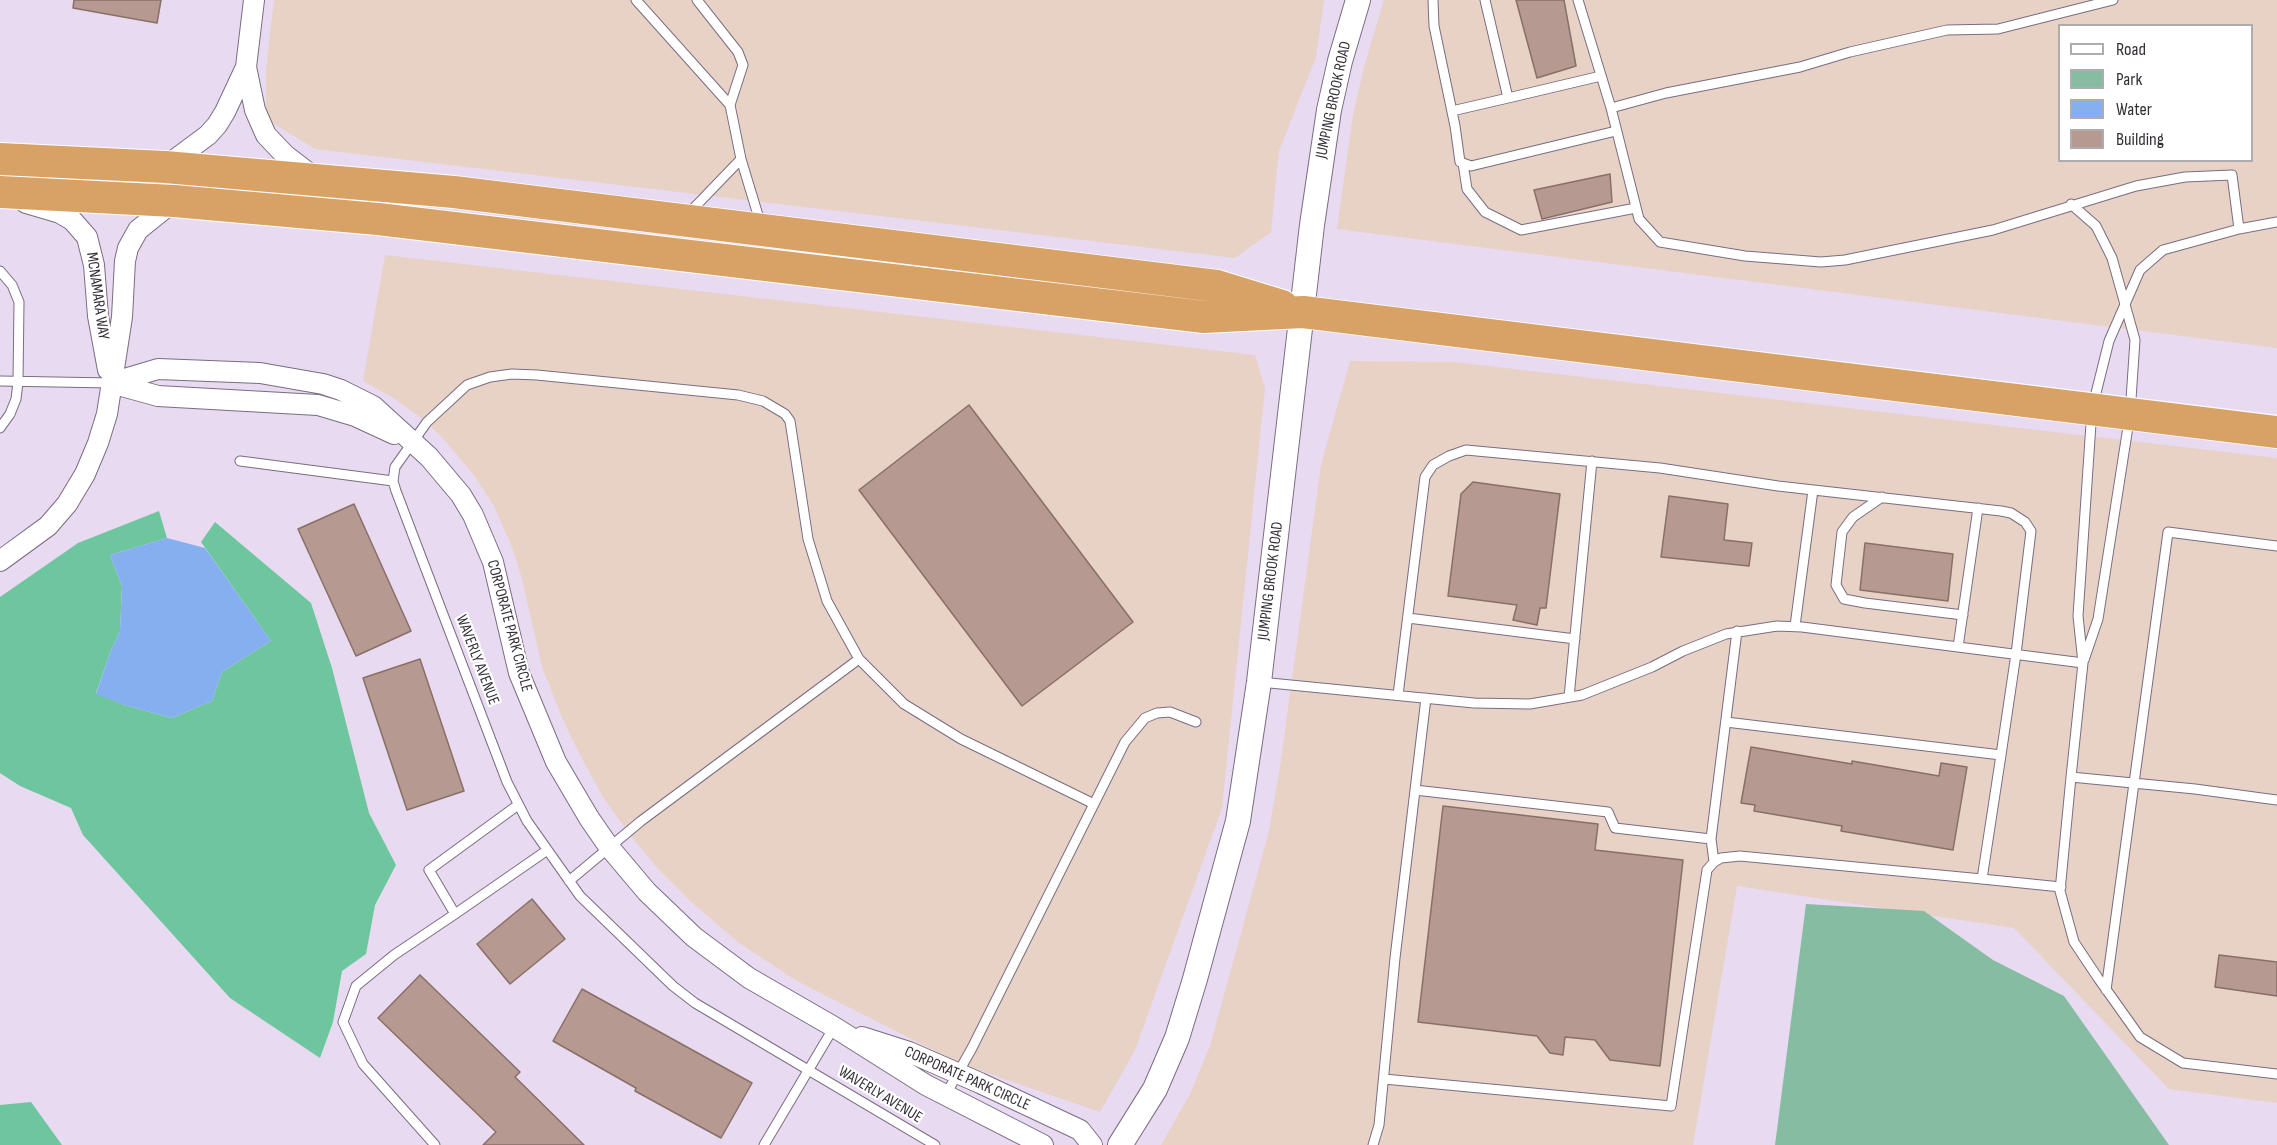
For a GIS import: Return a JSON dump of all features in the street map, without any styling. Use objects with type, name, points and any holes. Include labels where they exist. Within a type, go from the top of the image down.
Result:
[{"type":"highway","points":[[0,159],[165,167],[315,178],[454,192],[1218,285],[1303,312]]},
{"type":"highway","points":[[0,193],[174,201],[431,225],[1204,316],[1303,312],[2277,432]]},
{"type":"street","points":[[254,0],[246,67],[255,110],[266,135],[285,155],[315,178]]},
{"type":"street","name":"JUMPING BROOK ROAD","points":[[1120,1145],[1166,1067],[1186,1012],[1238,821],[1259,682],[1312,225],[1329,110],[1340,61],[1358,0]]},
{"type":"street","points":[[165,167],[218,125],[246,67]]},
{"type":"street","name":"MCNAMARA WAY","points":[[0,193],[60,213],[72,220],[87,237],[94,265],[98,316],[111,383]]},
{"type":"street","name":"MCNAMARA WAY","points":[[1,559],[48,526],[76,490],[92,458],[103,428],[111,383],[122,317],[124,261],[128,248],[138,230],[174,201]]},
{"type":"street","name":"CORPORATE PARK CIRCLE","points":[[111,383],[158,369],[260,373],[303,379],[341,390],[373,406],[429,457],[445,475],[473,515],[493,562],[511,645],[530,702],[556,762],[609,847],[647,892],[694,938],[749,978],[834,1027],[945,1096],[1043,1145]]},
{"type":"street","name":"CORPORATE PARK CIRCLE","points":[[111,383],[158,396],[318,405],[355,416],[413,442]]},
{"type":"street","name":"CORPORATE PARK CIRCLE","points":[[834,1027],[909,1052],[958,1073],[1080,1130],[1092,1145]]},
{"type":"lane","points":[[636,0],[730,105]]},
{"type":"lane","points":[[697,0],[738,52],[743,65],[730,105],[741,159],[762,229]]},
{"type":"lane","points":[[1433,0],[1434,26],[1460,162],[1471,166],[1616,131]]},
{"type":"lane","points":[[1485,0],[1508,99]]},
{"type":"lane","points":[[1578,0],[1611,108],[1639,219],[1660,243],[1745,256],[1821,262],[1845,260],[1993,230],[2136,186],[2185,177],[2232,175],[2239,229]]},
{"type":"lane","points":[[1611,108],[1666,93],[1800,67],[1850,52],[1947,30],[1998,29],[2113,0]]},
{"type":"lane","points":[[1452,111],[1601,76]]},
{"type":"lane","points":[[683,219],[741,159]]},
{"type":"lane","points":[[1463,163],[1467,189],[1485,212],[1521,230],[1636,208]]},
{"type":"lane","points":[[2072,204],[2096,226],[2112,258],[2135,340],[2130,414],[2098,619],[2083,663]]},
{"type":"lane","points":[[2277,222],[2239,229],[2163,250],[2140,270],[2109,342],[2092,409],[2078,616],[2083,663],[2061,887],[2064,909],[2074,942],[2140,1037],[2183,1063],[2277,1074]]},
{"type":"lane","points":[[0,271],[12,285],[18,302],[16,399],[10,414],[0,428]]},
{"type":"lane","points":[[240,460],[393,481],[395,467],[427,422],[467,385],[490,377],[512,374],[738,395],[763,401],[785,414],[790,421],[808,539],[814,560],[826,601],[859,659],[904,704],[913,710],[961,739],[1094,804]]},
{"type":"lane","points":[[0,381],[111,383]]},
{"type":"lane","points":[[1398,695],[1425,477],[1433,465],[1466,450],[1660,468],[1778,486],[2011,513],[2025,522],[2031,531],[2016,654],[1982,879]]},
{"type":"lane","points":[[1569,697],[1592,461]]},
{"type":"lane","name":"WAVERLY AVENUE","points":[[393,481],[503,771],[518,805],[546,851],[568,880],[597,913],[673,986],[695,1003],[935,1145]]},
{"type":"lane","points":[[1795,626],[1813,490]]},
{"type":"lane","points":[[1882,497],[1853,516],[1842,532],[1836,585],[1844,599],[1963,615]]},
{"type":"lane","points":[[1958,646],[1978,508]]},
{"type":"lane","points":[[2106,990],[2168,532],[2277,546]]},
{"type":"lane","points":[[1408,618],[1575,639]]},
{"type":"lane","points":[[1259,682],[1474,703],[1530,704],[1582,695],[1652,667],[1683,651],[1737,631],[1777,626],[1795,626],[2083,663]]},
{"type":"lane","points":[[1714,862],[1711,840],[1737,631]]},
{"type":"lane","points":[[568,880],[649,815],[859,659]]},
{"type":"lane","points":[[1373,1145],[1379,1125],[1395,958],[1426,698]]},
{"type":"lane","points":[[945,1096],[1125,742],[1145,718],[1170,712],[1196,722]]},
{"type":"lane","points":[[1726,723],[2001,755]]},
{"type":"lane","points":[[2071,777],[2134,782],[2277,800]]},
{"type":"lane","points":[[1415,790],[1608,812],[1615,828],[1711,840]]},
{"type":"lane","points":[[455,914],[429,870],[518,805]]},
{"type":"lane","points":[[435,1145],[363,1064],[343,1022],[356,986],[394,955],[546,851]]},
{"type":"lane","points":[[1384,1079],[1671,1106],[1707,870],[1721,858],[1740,856],[2061,887]]},
{"type":"lane","points":[[764,1145],[810,1071],[834,1027]]},
{"type":"shaded area","points":[[274,0],[1324,0],[1316,57],[1279,151],[1271,232],[1235,258],[315,149],[266,119],[266,69]]},
{"type":"shaded area","points":[[1384,0],[2277,0],[2277,348],[1337,229],[1353,115],[1364,67]]},
{"type":"shaded area","points":[[385,255],[1255,355],[1265,388],[1222,808],[1135,1050],[1100,1112],[961,1064],[797,981],[738,942],[689,900],[658,869],[603,797],[564,722],[542,667],[522,579],[512,547],[494,506],[474,475],[440,435],[395,399],[363,381]]},
{"type":"shaded area","points":[[1350,361],[1454,362],[2277,458],[2277,1103],[2169,1089],[2014,928],[1737,886],[1693,1145],[1161,1145],[1190,1094],[1210,1046],[1269,831],[1280,767],[1321,465]]},
{"type":"green space","points":[[159,511],[167,538],[110,555],[122,586],[120,631],[96,693],[124,705],[172,718],[212,701],[222,672],[271,641],[201,542],[215,522],[311,603],[332,668],[369,813],[396,865],[375,905],[366,954],[342,971],[333,1022],[320,1058],[230,998],[83,835],[71,808],[20,786],[0,773],[0,597],[78,543]]},
{"type":"green space","points":[[1806,904],[1924,911],[1993,960],[2064,996],[2169,1145],[1775,1145]]},
{"type":"green space","points":[[31,1102],[62,1145],[0,1145],[0,1105]]},
{"type":"water","points":[[167,538],[205,548],[271,641],[222,672],[212,701],[172,718],[124,705],[96,694],[120,631],[122,586],[110,555]]},
{"type":"building","points":[[74,0],[161,0],[157,23],[73,8]]},
{"type":"building","points":[[1516,0],[1564,0],[1576,66],[1537,78]]},
{"type":"building","points":[[1610,174],[1612,202],[1542,219],[1534,190]]},
{"type":"building","points":[[969,405],[1133,622],[1022,706],[859,490]]},
{"type":"building","points":[[1473,482],[1560,494],[1546,608],[1540,608],[1537,625],[1513,620],[1517,605],[1448,596],[1461,494]]},
{"type":"building","points":[[1669,496],[1728,504],[1724,540],[1752,543],[1749,566],[1661,557]]},
{"type":"building","points":[[354,504],[411,631],[356,656],[298,529]]},
{"type":"building","points":[[1865,543],[1953,554],[1948,601],[1860,590]]},
{"type":"building","points":[[420,659],[464,791],[407,810],[363,678]]},
{"type":"building","points":[[1751,747],[1939,776],[1941,763],[1967,767],[1953,850],[1841,831],[1842,826],[1754,811],[1755,805],[1741,803]]},
{"type":"building","points":[[1443,806],[1598,824],[1595,850],[1683,860],[1660,1066],[1610,1060],[1595,1040],[1565,1037],[1563,1055],[1550,1053],[1537,1036],[1418,1022]]},
{"type":"building","points":[[532,899],[565,939],[510,984],[477,944]]},
{"type":"building","points":[[2219,955],[2277,962],[2277,996],[2215,987]]},
{"type":"building","points":[[420,975],[520,1072],[515,1077],[584,1145],[483,1145],[496,1132],[378,1018]]},
{"type":"building","points":[[582,989],[752,1083],[721,1138],[635,1091],[636,1088],[553,1041]]}]
